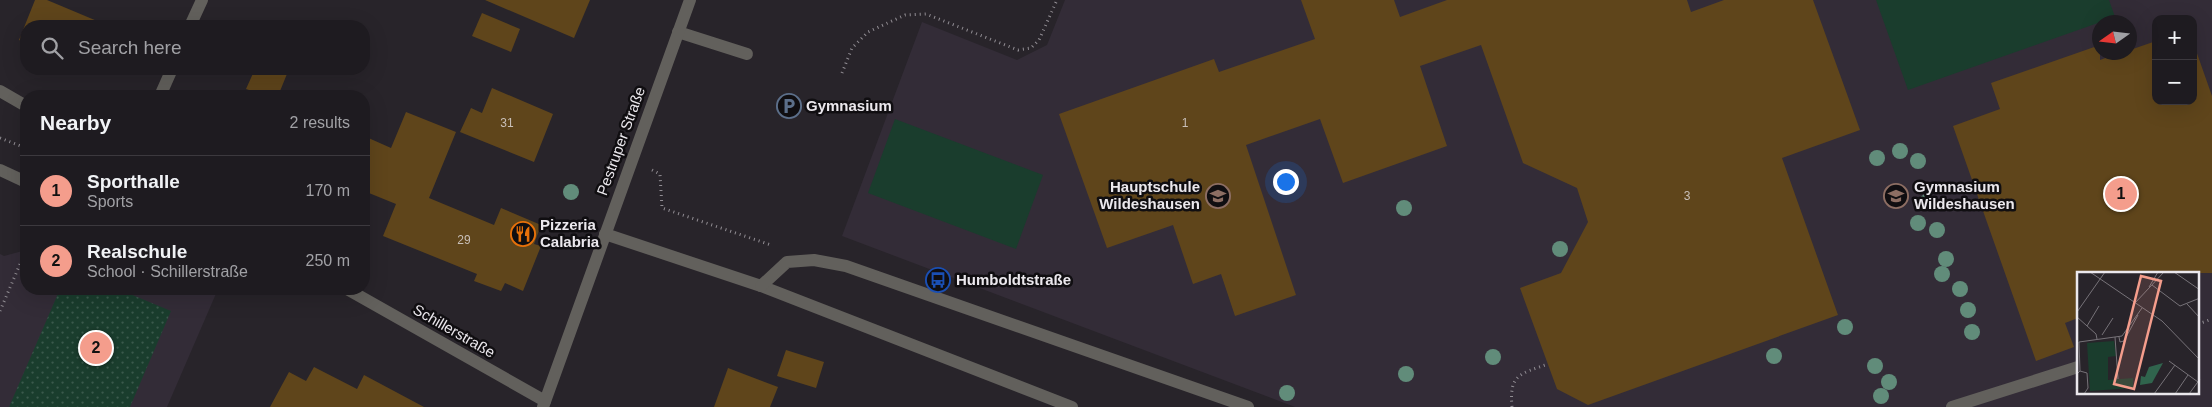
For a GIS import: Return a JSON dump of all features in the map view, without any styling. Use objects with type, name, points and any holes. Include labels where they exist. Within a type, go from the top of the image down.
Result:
[{"type":"street","points":[[193,20],[202,0]]},
{"type":"street","name":"Pestruper Straße","points":[[544,404],[630,160],[690,0]]},
{"type":"street","points":[[678,32],[747,54]]},
{"type":"street","points":[[163,90],[169,75]]},
{"type":"street","points":[[0,91],[20,103]]},
{"type":"street","points":[[0,170],[20,179]]},
{"type":"street","points":[[605,234],[761,286],[1072,407]]},
{"type":"street","points":[[761,286],[787,262],[814,260],[846,266],[1248,407]]},
{"type":"street","name":"Schillerstraße","points":[[357,295],[544,404]]},
{"type":"street","points":[[1952,407],[2077,367]]},
{"type":"path","points":[[842,73],[852,48],[868,32],[905,15],[926,14],[1018,50],[1031,48],[1039,40],[1057,0]]},
{"type":"path","points":[[0,138],[20,146]]},
{"type":"path","points":[[630,160],[660,174],[662,208],[778,248]]},
{"type":"path","points":[[0,312],[20,264]]},
{"type":"path","points":[[2200,323],[2212,319]]},
{"type":"path","points":[[1512,407],[1512,384],[1515,378],[1548,364]]},
{"type":"shaded area","points":[[1065,0],[2212,0],[2212,407],[1295,407],[842,236],[922,22],[1017,60],[1047,45]]},
{"type":"shaded area","points":[[20,252],[20,295],[215,295],[167,407],[0,407],[0,254],[4,256]]},
{"type":"green space","points":[[1876,0],[2109,0],[2114,15],[2092,15],[2092,25],[1908,90]]},
{"type":"green space","points":[[895,119],[1043,175],[1016,249],[868,193]]},
{"type":"green space","points":[[57,295],[132,295],[171,311],[130,407],[9,407]]},
{"type":"building","points":[[35,0],[47,0],[95,20],[27,20]]},
{"type":"building","points":[[485,0],[590,0],[574,38]]},
{"type":"building","points":[[1301,0],[1394,0],[1400,17],[1447,0],[1687,0],[1691,12],[1724,0],[1813,0],[1860,130],[1782,158],[1838,315],[1588,405],[1557,389],[1520,288],[1561,273],[1588,222],[1577,188],[1523,163],[1481,45],[1420,66],[1447,146],[1343,183],[1320,119],[1246,145],[1296,295],[1235,316],[1221,274],[1193,284],[1173,225],[1107,248],[1059,114],[1214,59],[1219,72],[1315,39]]},
{"type":"building","points":[[482,13],[520,29],[511,52],[472,36]]},
{"type":"building","points":[[2152,42],[2152,105],[2197,105],[2197,53],[2212,96],[2212,273],[2077,272],[2077,318],[2065,323],[2074,347],[2036,361],[1953,126],[2000,109],[1991,83],[2092,48],[2092,60],[2137,60],[2137,48]]},
{"type":"building","points":[[252,75],[287,75],[280,90],[246,89]]},
{"type":"building","points":[[492,88],[553,114],[534,162],[460,132],[471,108],[482,113]]},
{"type":"building","points":[[406,112],[456,132],[429,198],[494,225],[501,208],[541,225],[534,244],[541,246],[523,291],[505,283],[501,291],[474,281],[477,274],[383,236],[396,204],[370,193],[370,139],[391,148]]},
{"type":"building","points":[[786,350],[824,362],[816,388],[777,376]]},
{"type":"building","points":[[314,367],[357,389],[364,375],[424,407],[270,407],[289,372],[306,381]]},
{"type":"building","points":[[728,368],[778,387],[770,407],[714,407]]},
{"type":"place","name":"Gymnasium","points":[[789,106]]},
{"type":"place","name":"Sporthalle","points":[[2121,194]]},
{"type":"place","name":"Hauptschule Wildeshausen","points":[[1218,196]]},
{"type":"place","name":"Gymnasium Wildeshausen","points":[[1896,196]]},
{"type":"place","name":"Pizzeria Calabria","points":[[523,234]]},
{"type":"place","name":"Humboldtstraße","points":[[938,280]]},
{"type":"place","name":"Realschule","points":[[96,348]]}]
